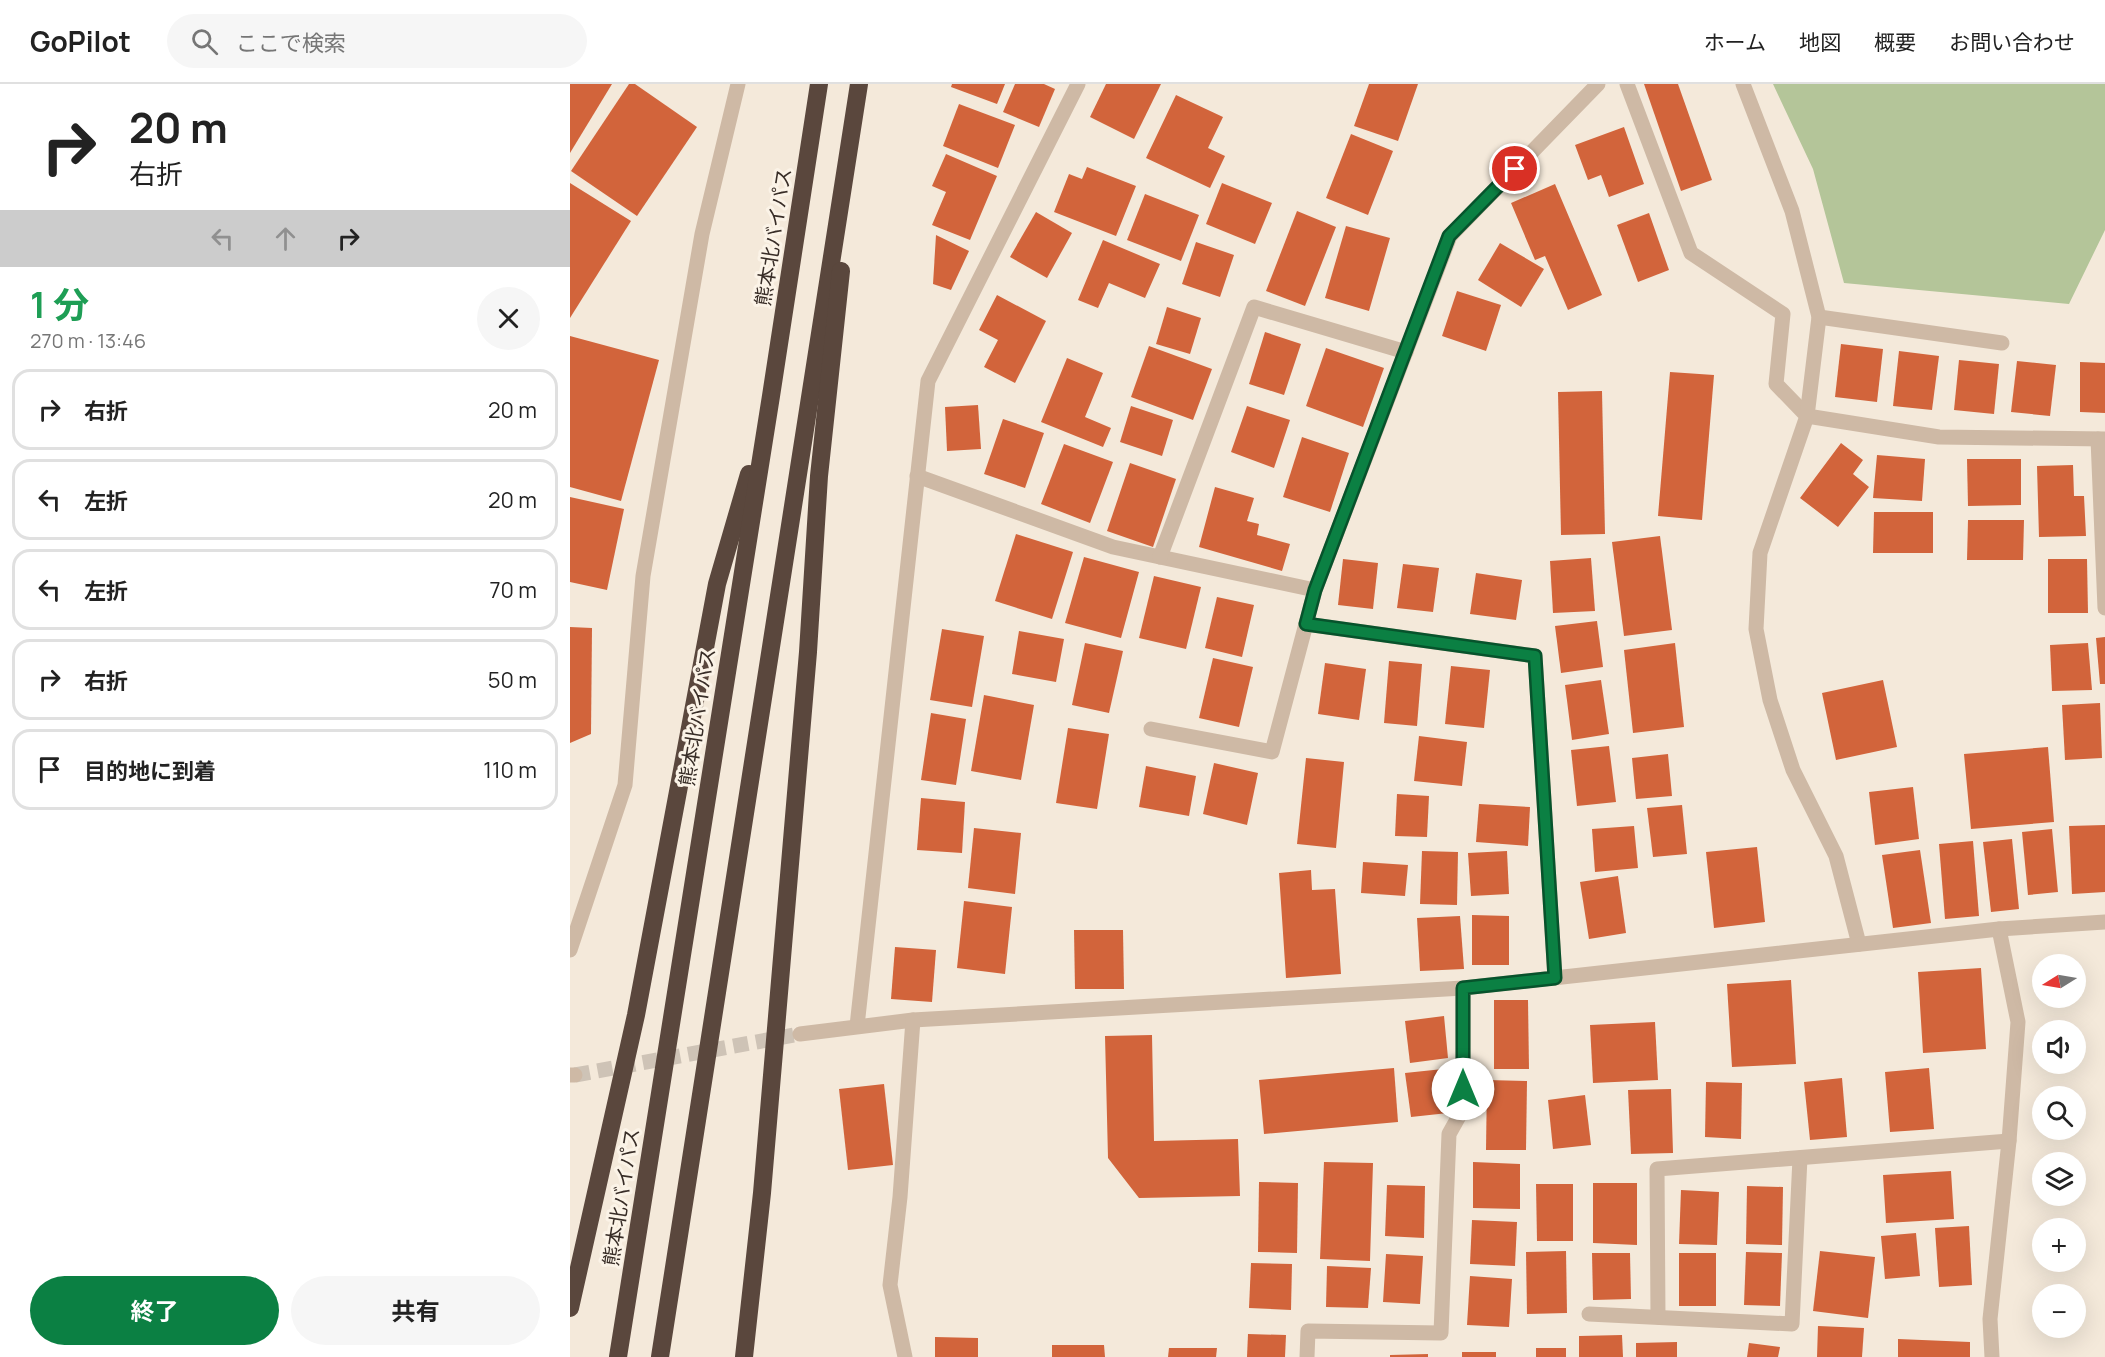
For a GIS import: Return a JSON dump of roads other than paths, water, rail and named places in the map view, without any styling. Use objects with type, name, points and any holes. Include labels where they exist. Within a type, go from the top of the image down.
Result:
[{"type":"highway","name":"熊本北バイパス","points":[[618,1357],[819,84]]},
{"type":"highway","points":[[660,1357],[860,84]]},
{"type":"highway","points":[[744,1357],[763,1181],[808,652],[819,476],[860,84]]},
{"type":"highway","points":[[570,1308],[636,1015],[717,584],[771,396]]},
{"type":"street","points":[[570,950],[625,785],[643,576],[702,234],[738,84]]},
{"type":"street","points":[[857,1026],[928,381],[1078,84]]},
{"type":"street","points":[[1151,729],[1272,752],[1315,590],[1449,236],[1598,84]]},
{"type":"street","points":[[1628,84],[1691,253],[1784,314],[1776,384],[1807,416],[1939,437],[2102,439],[2105,608]]},
{"type":"street","points":[[1743,84],[1792,211],[1819,317],[1807,416],[1760,553],[1756,629],[1770,700],[1794,770],[1836,856],[1859,944]]},
{"type":"street","points":[[1160,557],[1254,307],[1406,352]]},
{"type":"street","points":[[1819,317],[2002,344]]},
{"type":"street","points":[[917,476],[1113,547],[1315,590]]},
{"type":"street","points":[[1306,624],[1535,656],[1555,978]]},
{"type":"street","points":[[800,1034],[913,1020],[1463,988],[1999,929],[2105,922]]},
{"type":"street","points":[[1992,1357],[1990,1319],[2019,1022],[1999,929]]},
{"type":"street","points":[[1307,1357],[1308,1331],[1441,1333],[1449,1134],[1463,1109],[1463,988]]},
{"type":"street","points":[[905,1357],[890,1285],[900,1197],[913,1020]]},
{"type":"street","points":[[1658,1317],[1657,1169],[2009,1142]]},
{"type":"street","points":[[1589,1314],[1792,1324],[1800,1158]]},
{"type":"tunnel","points":[[575,1075],[800,1034]]}]
